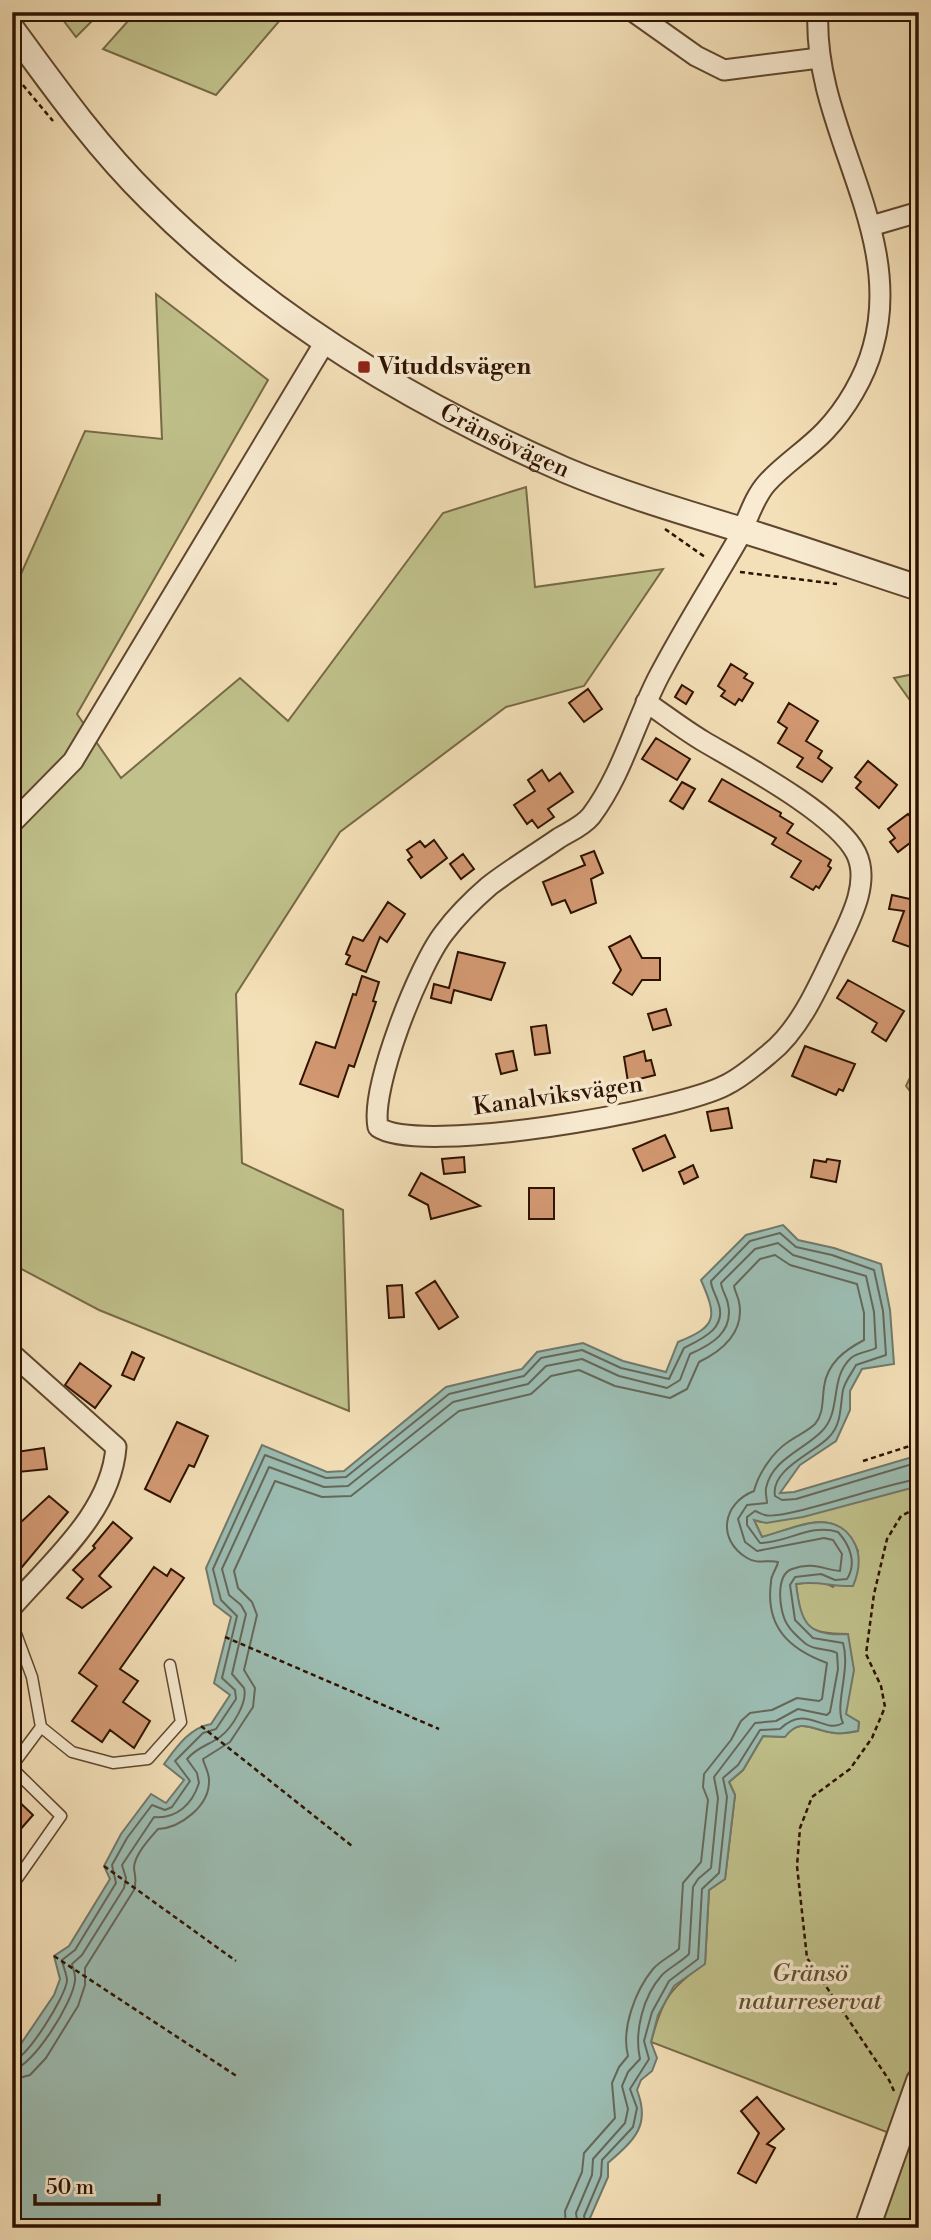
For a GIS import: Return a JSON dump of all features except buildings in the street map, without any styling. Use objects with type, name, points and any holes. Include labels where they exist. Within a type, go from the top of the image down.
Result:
[{"type":"street","points":[[634,12],[696,56],[724,70],[819,58]]},
{"type":"street","name":"Kanalviksvägen","points":[[646,702],[826,821],[848,841],[857,854],[863,878],[850,920],[815,992],[771,1053],[726,1086],[685,1100],[634,1112],[548,1126],[456,1136],[389,1134],[378,1127],[375,1113],[385,1072],[398,1025],[443,934],[487,888],[588,820],[609,789],[646,702],[743,530],[765,485],[827,429],[847,403],[866,366],[873,347],[881,297],[880,268],[871,226],[828,99],[819,58],[818,12]]},
{"type":"street","name":"Gränsövägen","points":[[12,29],[57,91],[150,199],[239,277],[326,342],[394,386],[568,471],[919,589]]},
{"type":"street","points":[[871,226],[919,212]]},
{"type":"street","points":[[12,822],[50,788],[73,761],[326,342]]},
{"type":"street","points":[[12,1354],[116,1447],[115,1460],[99,1506],[12,1607]]},
{"type":"street","points":[[867,2228],[919,2081]]},
{"type":"lane","points":[[12,1623],[32,1677],[41,1727],[72,1752],[113,1763],[148,1759],[181,1722],[170,1665]]},
{"type":"lane","points":[[12,1886],[61,1816],[12,1767],[41,1727]]},
{"type":"path","points":[[863,1461],[919,1443]]},
{"type":"path","points":[[904,2119],[889,2080],[807,1958],[797,1866],[800,1828],[812,1797],[850,1769],[872,1738],[885,1707],[881,1686],[866,1654],[874,1594],[887,1539],[901,1516],[919,1507]]},
{"type":"path","points":[[225,1637],[439,1729]]},
{"type":"path","points":[[201,1726],[352,1846]]},
{"type":"path","points":[[104,1866],[236,1961]]},
{"type":"path","points":[[54,1956],[238,2077]]},
{"type":"green space","points":[[57,12],[101,12],[76,37]]},
{"type":"green space","points":[[136,12],[287,12],[216,95],[103,49]]},
{"type":"green space","points":[[156,294],[268,380],[77,714],[121,778],[240,678],[288,721],[443,513],[526,487],[535,587],[663,569],[584,686],[506,707],[340,832],[236,994],[242,1163],[343,1210],[349,1411],[99,1310],[12,1264],[12,594],[85,431],[162,439]]},
{"type":"green space","points":[[919,673],[919,713],[894,678]]},
{"type":"green space","points":[[919,1059],[919,1103],[906,1086]]},
{"type":"green space","name":"Gränsö naturreservat","points":[[919,1486],[919,2228],[854,2228],[887,2132],[651,2042],[659,2015],[669,1996],[683,1980],[705,1963],[709,1890],[725,1879],[735,1795],[729,1782],[743,1770],[763,1736],[784,1737],[796,1727],[802,1726],[835,1733],[858,1731],[859,1722],[846,1715],[848,1634],[822,1632],[807,1625],[800,1610],[796,1584],[821,1581],[833,1587],[858,1551],[849,1536],[839,1527],[828,1523],[804,1524],[762,1537],[754,1520],[761,1522]]},
{"type":"water","points":[[783,1225],[798,1240],[834,1248],[881,1264],[890,1310],[894,1364],[862,1369],[850,1391],[850,1410],[836,1441],[800,1465],[780,1493],[794,1492],[919,1455],[919,1486],[803,1517],[766,1523],[754,1520],[762,1537],[800,1525],[825,1523],[837,1525],[847,1532],[855,1544],[858,1565],[853,1586],[796,1584],[800,1608],[814,1630],[848,1634],[854,1670],[846,1714],[859,1722],[858,1731],[838,1733],[802,1726],[796,1727],[785,1737],[763,1736],[743,1770],[729,1782],[735,1795],[725,1879],[709,1890],[705,1964],[674,1986],[658,2015],[651,2042],[657,2058],[652,2071],[641,2080],[637,2090],[641,2103],[641,2123],[632,2139],[608,2163],[608,2177],[590,2218],[608,2228],[12,2228],[12,2057],[54,1995],[60,1979],[54,1956],[69,1946],[110,1879],[104,1866],[121,1834],[151,1794],[166,1803],[184,1780],[164,1764],[190,1734],[211,1724],[230,1695],[214,1683],[231,1617],[214,1604],[206,1568],[262,1445],[327,1472],[344,1471],[446,1387],[522,1369],[537,1352],[583,1343],[623,1361],[666,1372],[678,1342],[701,1331],[710,1319],[710,1303],[701,1280],[746,1235]]},
{"type":"place","name":"Vituddsvägen","points":[[364,367]]}]
